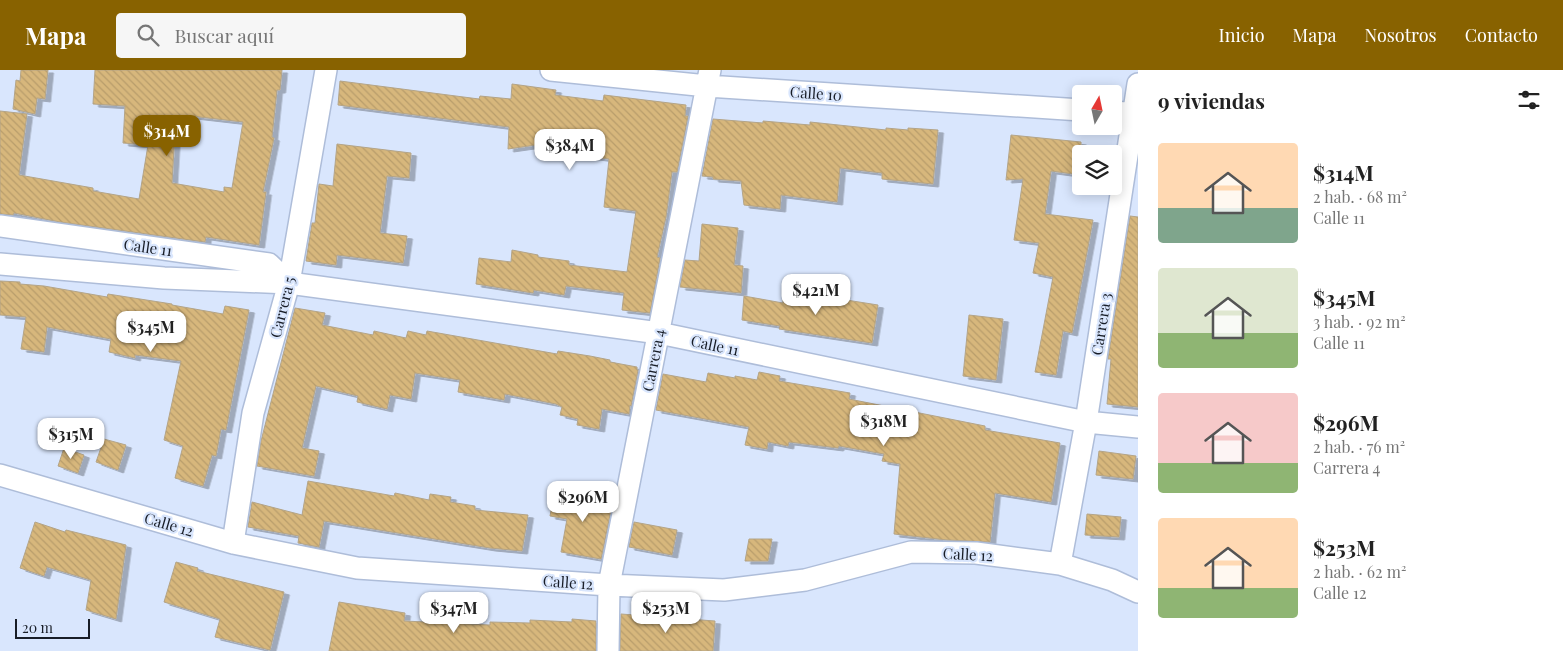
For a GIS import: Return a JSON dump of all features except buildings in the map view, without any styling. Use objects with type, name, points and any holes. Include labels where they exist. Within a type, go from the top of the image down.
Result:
[{"type":"street","name":"Carrera 5","points":[[233,542],[253,413],[289,283],[326,70]]},
{"type":"street","name":"Calle 10","points":[[551,70],[708,78],[1072,109]]},
{"type":"street","name":"Carrera 4","points":[[608,651],[609,585],[708,78]]},
{"type":"street","name":"Carrera 3","points":[[1060,564],[1086,422],[1129,113],[1138,84]]},
{"type":"street","name":"Calle 11","points":[[0,226],[269,264],[289,283]]},
{"type":"street","name":"Calle 11","points":[[0,264],[164,278],[289,283],[659,334],[1086,422],[1138,428]]},
{"type":"street","name":"Calle 12","points":[[0,475],[233,542],[356,568],[609,585],[724,590],[805,580],[910,552],[976,553],[1060,564],[1112,580],[1138,592]]}]
